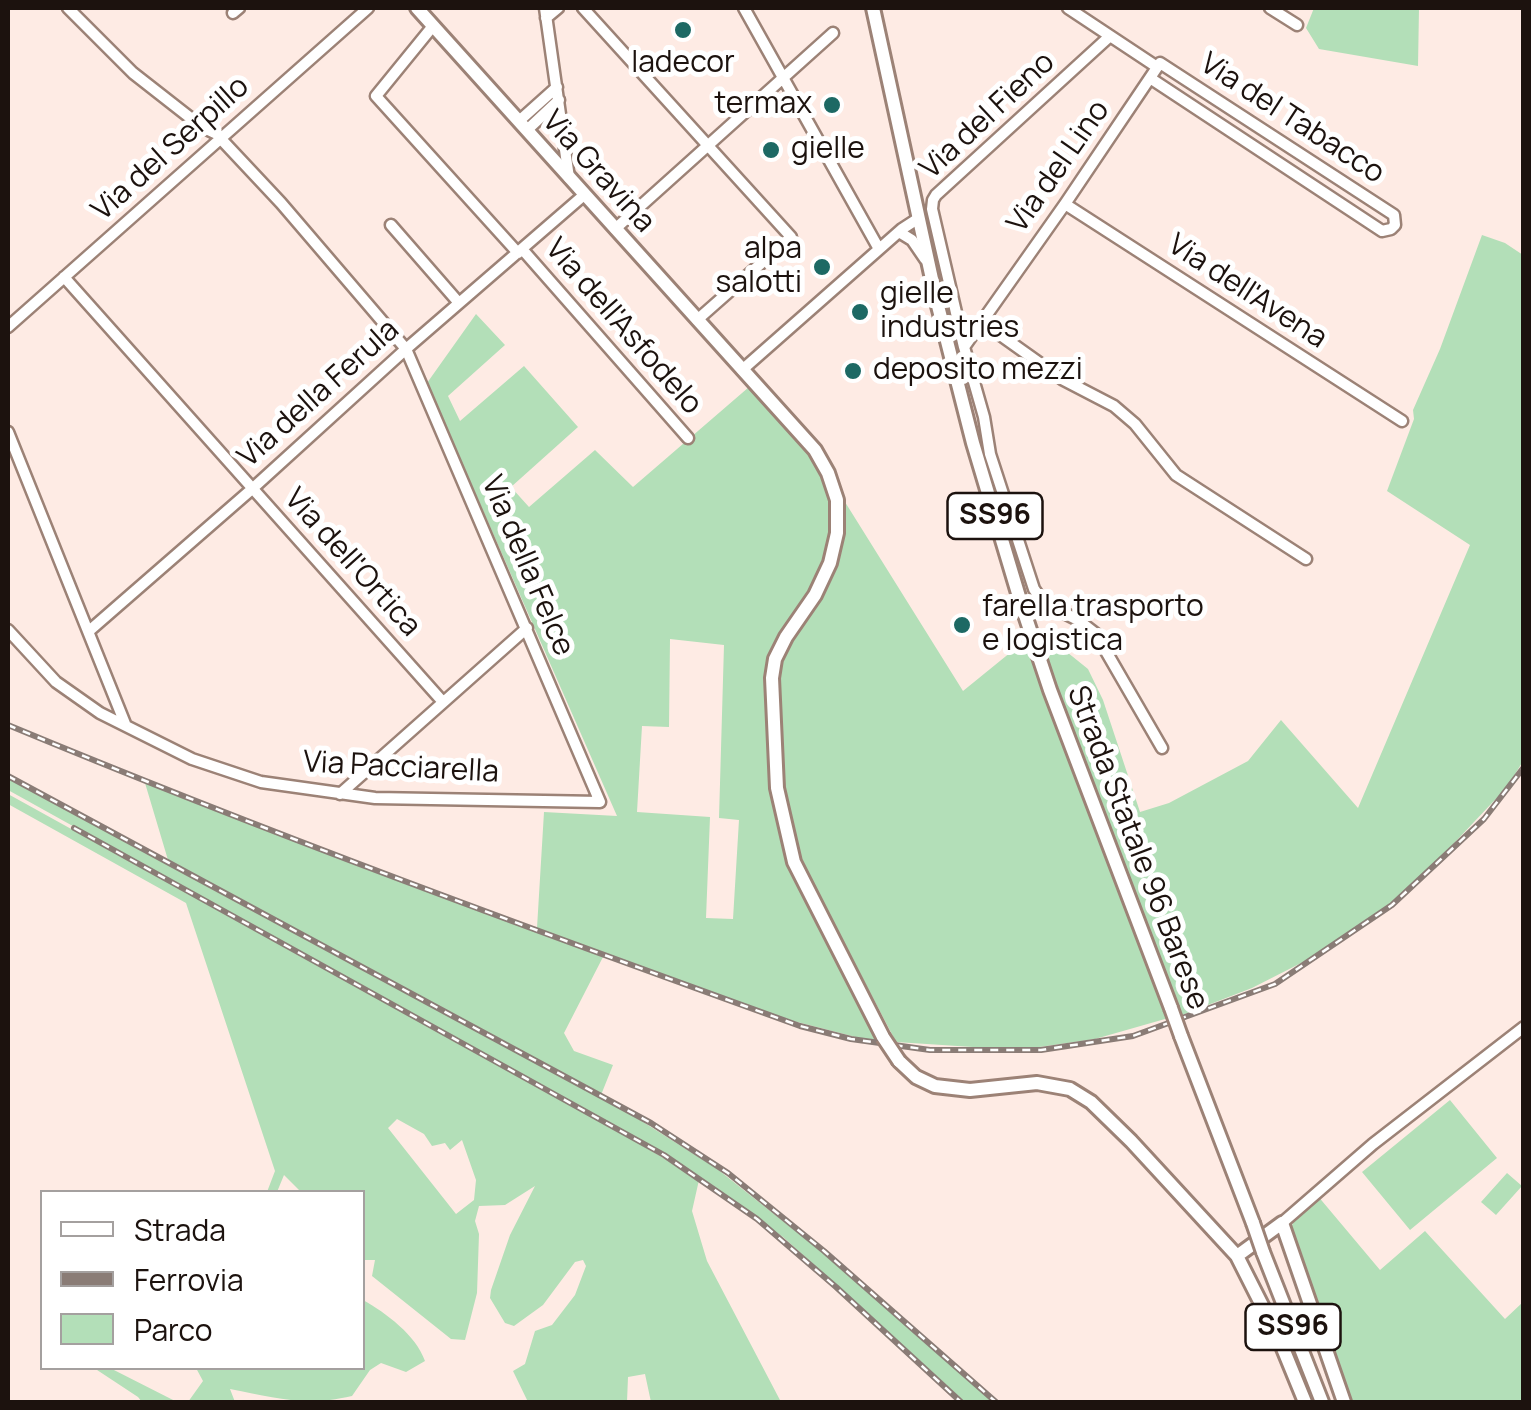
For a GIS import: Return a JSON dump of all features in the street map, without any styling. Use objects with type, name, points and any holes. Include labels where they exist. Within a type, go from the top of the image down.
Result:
[{"type":"main road","name":"Via Gravina","points":[[417,8],[815,450],[828,474],[838,500],[837,534],[830,563],[815,595],[786,637],[772,678],[777,788],[794,862],[883,1036],[908,1070],[924,1082],[970,1090],[1038,1084],[1070,1089],[1091,1102],[1237,1256]]},
{"type":"main road","name":"Strada Statale 96 Barese","points":[[874,8],[920,224],[932,246],[929,265],[973,443],[1020,600],[1050,690],[1322,1402]]},
{"type":"main road","points":[[1305,1402],[1280,1341],[1237,1256],[1282,1223],[1344,1402]]},
{"type":"street","name":"Via della Felce","points":[[68,8],[133,72],[191,120],[222,138],[406,349],[600,802]]},
{"type":"street","name":"Via del Serpillo","points":[[8,327],[368,8]]},
{"type":"street","points":[[558,8],[546,13],[569,178]]},
{"type":"street","points":[[584,8],[791,237],[697,320]]},
{"type":"street","points":[[744,8],[879,249]]},
{"type":"street","name":"Via del Tabacco","points":[[1068,8],[1394,215],[1395,225],[1382,231],[1150,78]]},
{"type":"street","points":[[1270,8],[1297,25]]},
{"type":"street","name":"Via dell'Asfodelo","points":[[433,26],[376,96],[688,438]]},
{"type":"street","points":[[615,229],[833,34]]},
{"type":"street","name":"Via del Fieno","points":[[932,246],[936,195],[1110,36]]},
{"type":"street","name":"Via del Lino","points":[[964,347],[1159,65]]},
{"type":"street","points":[[522,125],[557,87]]},
{"type":"street","points":[[522,125],[559,100]]},
{"type":"street","name":"Via della Ferula","points":[[89,631],[584,195]]},
{"type":"street","name":"Via dell'Avena","points":[[1065,204],[1402,422]]},
{"type":"street","points":[[742,370],[879,249],[920,224]]},
{"type":"street","points":[[390,225],[459,303]]},
{"type":"street","points":[[903,234],[929,265]]},
{"type":"street","points":[[932,246],[984,417],[990,454],[1034,589],[1044,603],[1096,634],[1162,748]]},
{"type":"street","name":"Via dell'Ortica","points":[[64,277],[443,702]]},
{"type":"street","points":[[982,322],[1056,375],[1114,406],[1135,424],[1176,474],[1306,559]]},
{"type":"street","points":[[8,432],[126,727]]},
{"type":"street","points":[[340,794],[527,628]]},
{"type":"street","name":"Via Pacciarella","points":[[8,630],[66,690],[126,727],[192,759],[262,782],[375,798],[600,802]]},
{"type":"street","points":[[1282,1223],[1373,1144],[1524,1027]]},
{"type":"green space","points":[[1314,8],[1419,8],[1418,66],[1319,49],[1306,28]]},
{"type":"green space","points":[[1482,235],[1523,255],[1523,761],[1508,786],[1424,875],[1388,905],[1305,961],[1252,988],[1182,1015],[1158,963],[1159,953],[1108,831],[1037,634],[1052,640],[1088,669],[1103,700],[1140,812],[1169,803],[1248,761],[1281,720],[1358,808],[1470,545],[1387,491],[1414,419],[1413,410]]},
{"type":"green space","points":[[476,314],[505,345],[448,396],[460,421],[524,366],[578,427],[511,487],[529,507],[595,450],[633,487],[749,387],[811,457],[829,497],[829,545],[823,567],[770,662],[791,863],[879,1043],[762,1013],[537,928],[544,812],[617,816],[427,383]],"holes":[[[670,639],[724,645],[719,818],[739,820],[733,919],[706,918],[710,817],[637,812],[642,726],[669,727]]]},
{"type":"green space","points":[[845,502],[963,691],[1027,639],[1098,835],[1172,1017],[1095,1039],[1019,1050],[896,1042],[796,851],[781,780],[778,675],[782,654],[836,563]]},
{"type":"green space","points":[[8,777],[632,1115],[716,1168],[818,1249],[993,1402],[965,1402],[783,1237],[699,1180],[692,1211],[707,1261],[781,1402],[651,1402],[645,1374],[628,1377],[627,1402],[528,1402],[513,1371],[525,1364],[535,1331],[552,1325],[575,1295],[586,1266],[583,1260],[575,1262],[543,1305],[514,1326],[505,1323],[490,1298],[491,1290],[510,1235],[535,1186],[505,1205],[479,1206],[475,1221],[479,1234],[477,1293],[465,1340],[451,1339],[372,1276],[375,1260],[365,1260],[365,1190],[299,1190],[284,1175],[278,1190],[268,1190],[275,1171],[186,903],[8,804],[8,794],[696,1177],[656,1150],[8,790]],"holes":[[[397,1119],[424,1134],[432,1146],[445,1143],[450,1150],[462,1140],[476,1180],[474,1200],[456,1214],[388,1128]]]},
{"type":"green space","points":[[145,783],[603,957],[564,1033],[574,1051],[613,1065],[601,1095],[168,860]]},
{"type":"green space","points":[[1450,1100],[1497,1158],[1410,1230],[1362,1172]]},
{"type":"green space","points":[[1507,1173],[1522,1186],[1496,1215],[1481,1202]]},
{"type":"green space","points":[[1317,1195],[1380,1270],[1425,1231],[1505,1319],[1523,1302],[1523,1402],[1349,1402],[1290,1229],[1300,1210]]},
{"type":"green space","points":[[365,1301],[407,1334],[425,1361],[406,1372],[381,1363],[370,1370],[352,1396],[319,1401],[230,1389],[235,1402],[188,1402],[203,1381],[197,1370],[365,1370]]},
{"type":"green space","points":[[97,1370],[114,1370],[177,1402],[142,1402]]},
{"type":"railway","points":[[8,725],[303,842],[800,1026],[851,1039],[930,1050],[1041,1050],[1133,1036],[1275,984],[1392,905],[1484,819],[1524,767]]},
{"type":"railway","points":[[8,776],[651,1123],[728,1173],[824,1251],[996,1402]]},
{"type":"railway","points":[[74,828],[664,1155],[757,1219],[961,1402]]},
{"type":"place","name":"ladecor","points":[[683,30]]},
{"type":"place","name":"termax","points":[[832,105]]},
{"type":"place","name":"gielle","points":[[771,150]]},
{"type":"place","name":"alpa salotti","points":[[822,267]]},
{"type":"place","name":"gielle industries","points":[[860,312]]},
{"type":"place","name":"deposito mezzi","points":[[853,371]]},
{"type":"place","name":"farella trasporto e logistica","points":[[962,625]]}]
